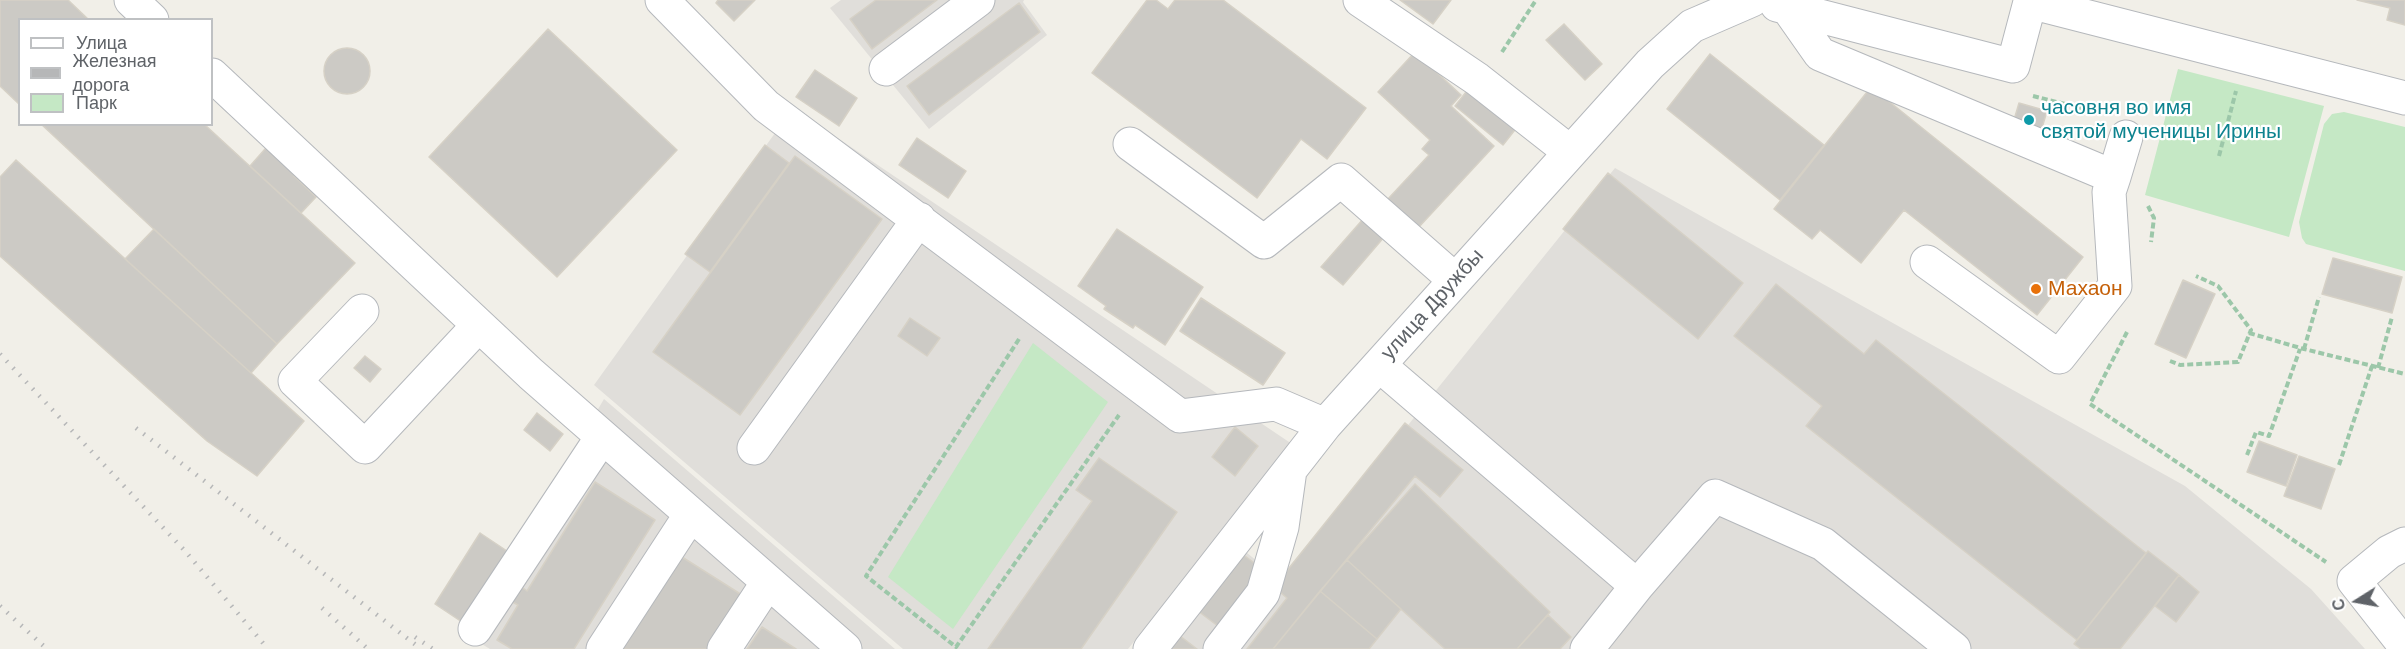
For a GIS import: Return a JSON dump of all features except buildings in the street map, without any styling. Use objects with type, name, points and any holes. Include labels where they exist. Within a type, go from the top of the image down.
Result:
[{"type":"street","points":[[131,0],[150,18]]},
{"type":"street","points":[[662,0],[766,106],[1039,308],[1180,416],[1276,404],[1325,425]]},
{"type":"street","points":[[886,69],[978,0]]},
{"type":"street","points":[[1360,0],[1481,82],[1570,152]]},
{"type":"street","name":"улица Дружбы","points":[[1150,649],[1325,425],[1650,64],[1692,27],[1752,0]]},
{"type":"street","points":[[1772,4],[2013,66],[2030,2],[2405,98]]},
{"type":"street","points":[[1772,4],[1821,54],[2114,177]]},
{"type":"street","points":[[213,76],[478,326],[845,649]]},
{"type":"street","points":[[1927,262],[2059,357],[2115,286],[2109,192],[2126,137]]},
{"type":"street","points":[[1130,144],[1264,242],[1341,180],[1455,280]]},
{"type":"street","points":[[754,448],[919,219]]},
{"type":"street","points":[[362,311],[295,381],[365,447],[478,326]]},
{"type":"street","points":[[1378,365],[1636,586]]},
{"type":"street","points":[[475,629],[602,437]]},
{"type":"street","points":[[1220,649],[1263,593],[1282,527],[1290,469]]},
{"type":"street","points":[[1587,649],[1636,586],[1715,496],[1823,544],[1954,649]]},
{"type":"street","points":[[603,649],[691,514]]},
{"type":"street","points":[[2405,544],[2389,552],[2354,581],[2405,646]]},
{"type":"street","points":[[724,649],[768,582]]},
{"type":"path","points":[[1481,82],[1536,0]]},
{"type":"path","points":[[2219,156],[2245,57]]},
{"type":"path","points":[[2145,199],[2154,218],[2149,254]]},
{"type":"path","points":[[2170,361],[2180,366],[2238,362],[2251,330],[2218,286],[2196,276]]},
{"type":"path","points":[[2247,455],[2256,432],[2269,436],[2319,297]]},
{"type":"path","points":[[1039,308],[866,576],[956,647],[1140,385]]},
{"type":"path","points":[[2378,368],[2392,317]]},
{"type":"path","points":[[2133,321],[2090,404],[2354,581]]},
{"type":"path","points":[[2249,333],[2302,349],[2405,374]]},
{"type":"path","points":[[2339,465],[2372,366]]},
{"type":"shaded area","points":[[841,0],[1024,0],[1023,2],[1047,35],[929,129],[830,8]]},
{"type":"shaded area","points":[[793,108],[1292,444],[1128,649],[903,649],[594,385]]},
{"type":"shaded area","points":[[1615,168],[2185,486],[2311,589],[2365,649],[1167,649],[1241,548],[1279,579],[1315,535],[1318,537]]},
{"type":"shaded area","points":[[604,399],[895,649],[490,649],[460,631],[513,554]]},
{"type":"green space","points":[[2178,69],[2324,106],[2289,237],[2145,195]]},
{"type":"green space","points":[[2344,112],[2405,127],[2405,271],[2306,244],[2302,238],[2299,222],[2324,124],[2332,114]]},
{"type":"green space","points":[[1033,343],[1108,402],[953,629],[888,577]]},
{"type":"railway","points":[[0,354],[185,551],[268,649]]},
{"type":"railway","points":[[136,428],[421,649]]},
{"type":"railway","points":[[0,606],[47,649]]},
{"type":"railway","points":[[322,608],[368,649]]},
{"type":"railway","points":[[415,637],[433,649]]},
{"type":"place","name":"часовня во имя святой мученицы Ирины","points":[[2029,120]]},
{"type":"place","name":"Махаон","points":[[2036,289]]}]
